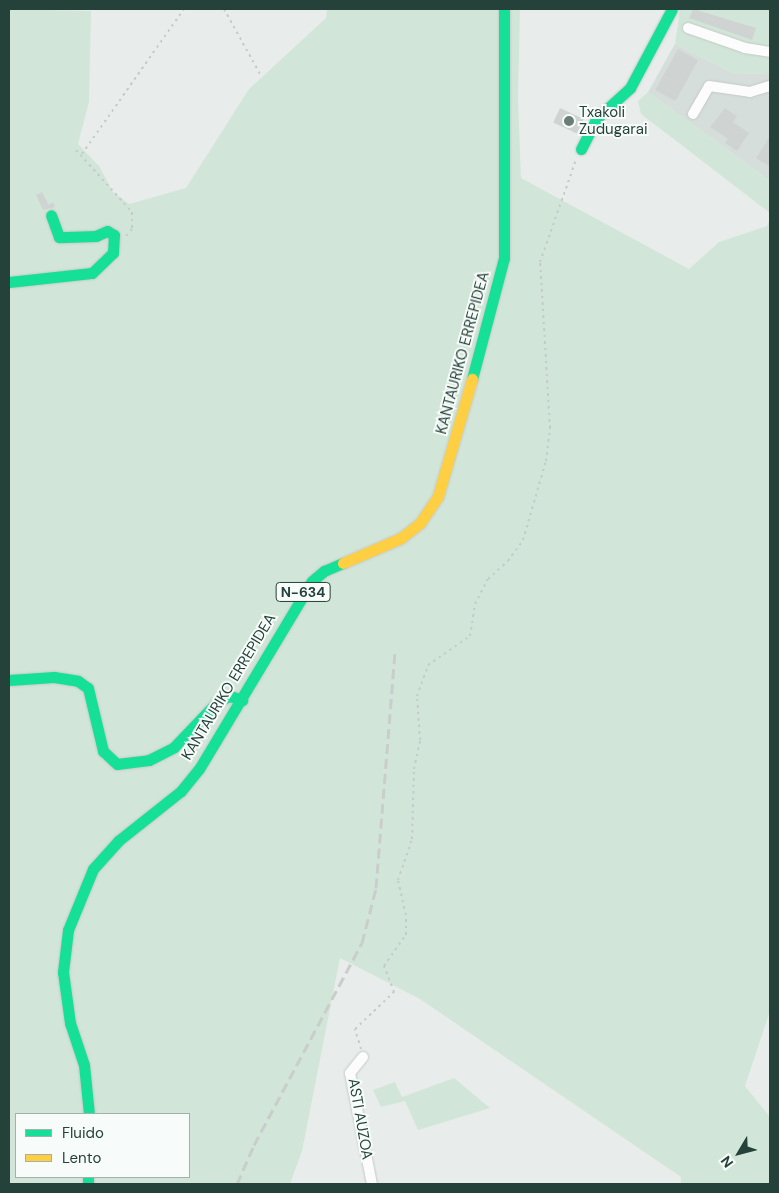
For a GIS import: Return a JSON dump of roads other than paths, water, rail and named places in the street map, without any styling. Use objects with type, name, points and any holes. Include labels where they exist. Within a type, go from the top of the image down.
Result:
[{"type":"main road","name":"N-634","points":[[504,9],[504,69]]},
{"type":"main road","name":"N-634","points":[[504,69],[513,9]]},
{"type":"main road","points":[[581,149],[596,119],[620,100],[630,88],[672,9]]},
{"type":"main road","name":"KANTAURIKO ERREPIDEA","points":[[88,1113],[84,1065],[63,985],[68,930],[78,900],[93,869],[105,855],[181,791],[199,769],[312,581],[324,571],[402,538],[420,523],[438,496],[450,462],[504,258],[504,69]]},
{"type":"main road","points":[[9,282],[92,273],[113,253],[116,243],[114,235],[107,231],[96,236],[59,237],[50,215]]},
{"type":"main road","points":[[9,680],[54,677],[78,681],[88,688],[103,751],[117,764],[129,766],[149,760],[174,747],[218,700],[230,696],[242,700]]},
{"type":"street","points":[[688,28],[745,48],[770,52]]},
{"type":"street","points":[[692,114],[709,86],[750,92],[770,86]]},
{"type":"street","name":"ASTI AUZOA","points":[[363,1057],[350,1073],[372,1184]]},
{"type":"railway","points":[[237,1184],[254,1145],[362,943],[376,888],[395,651]]},
{"type":"place","name":"Txakoli Zudugarai","points":[[569,121]]}]
